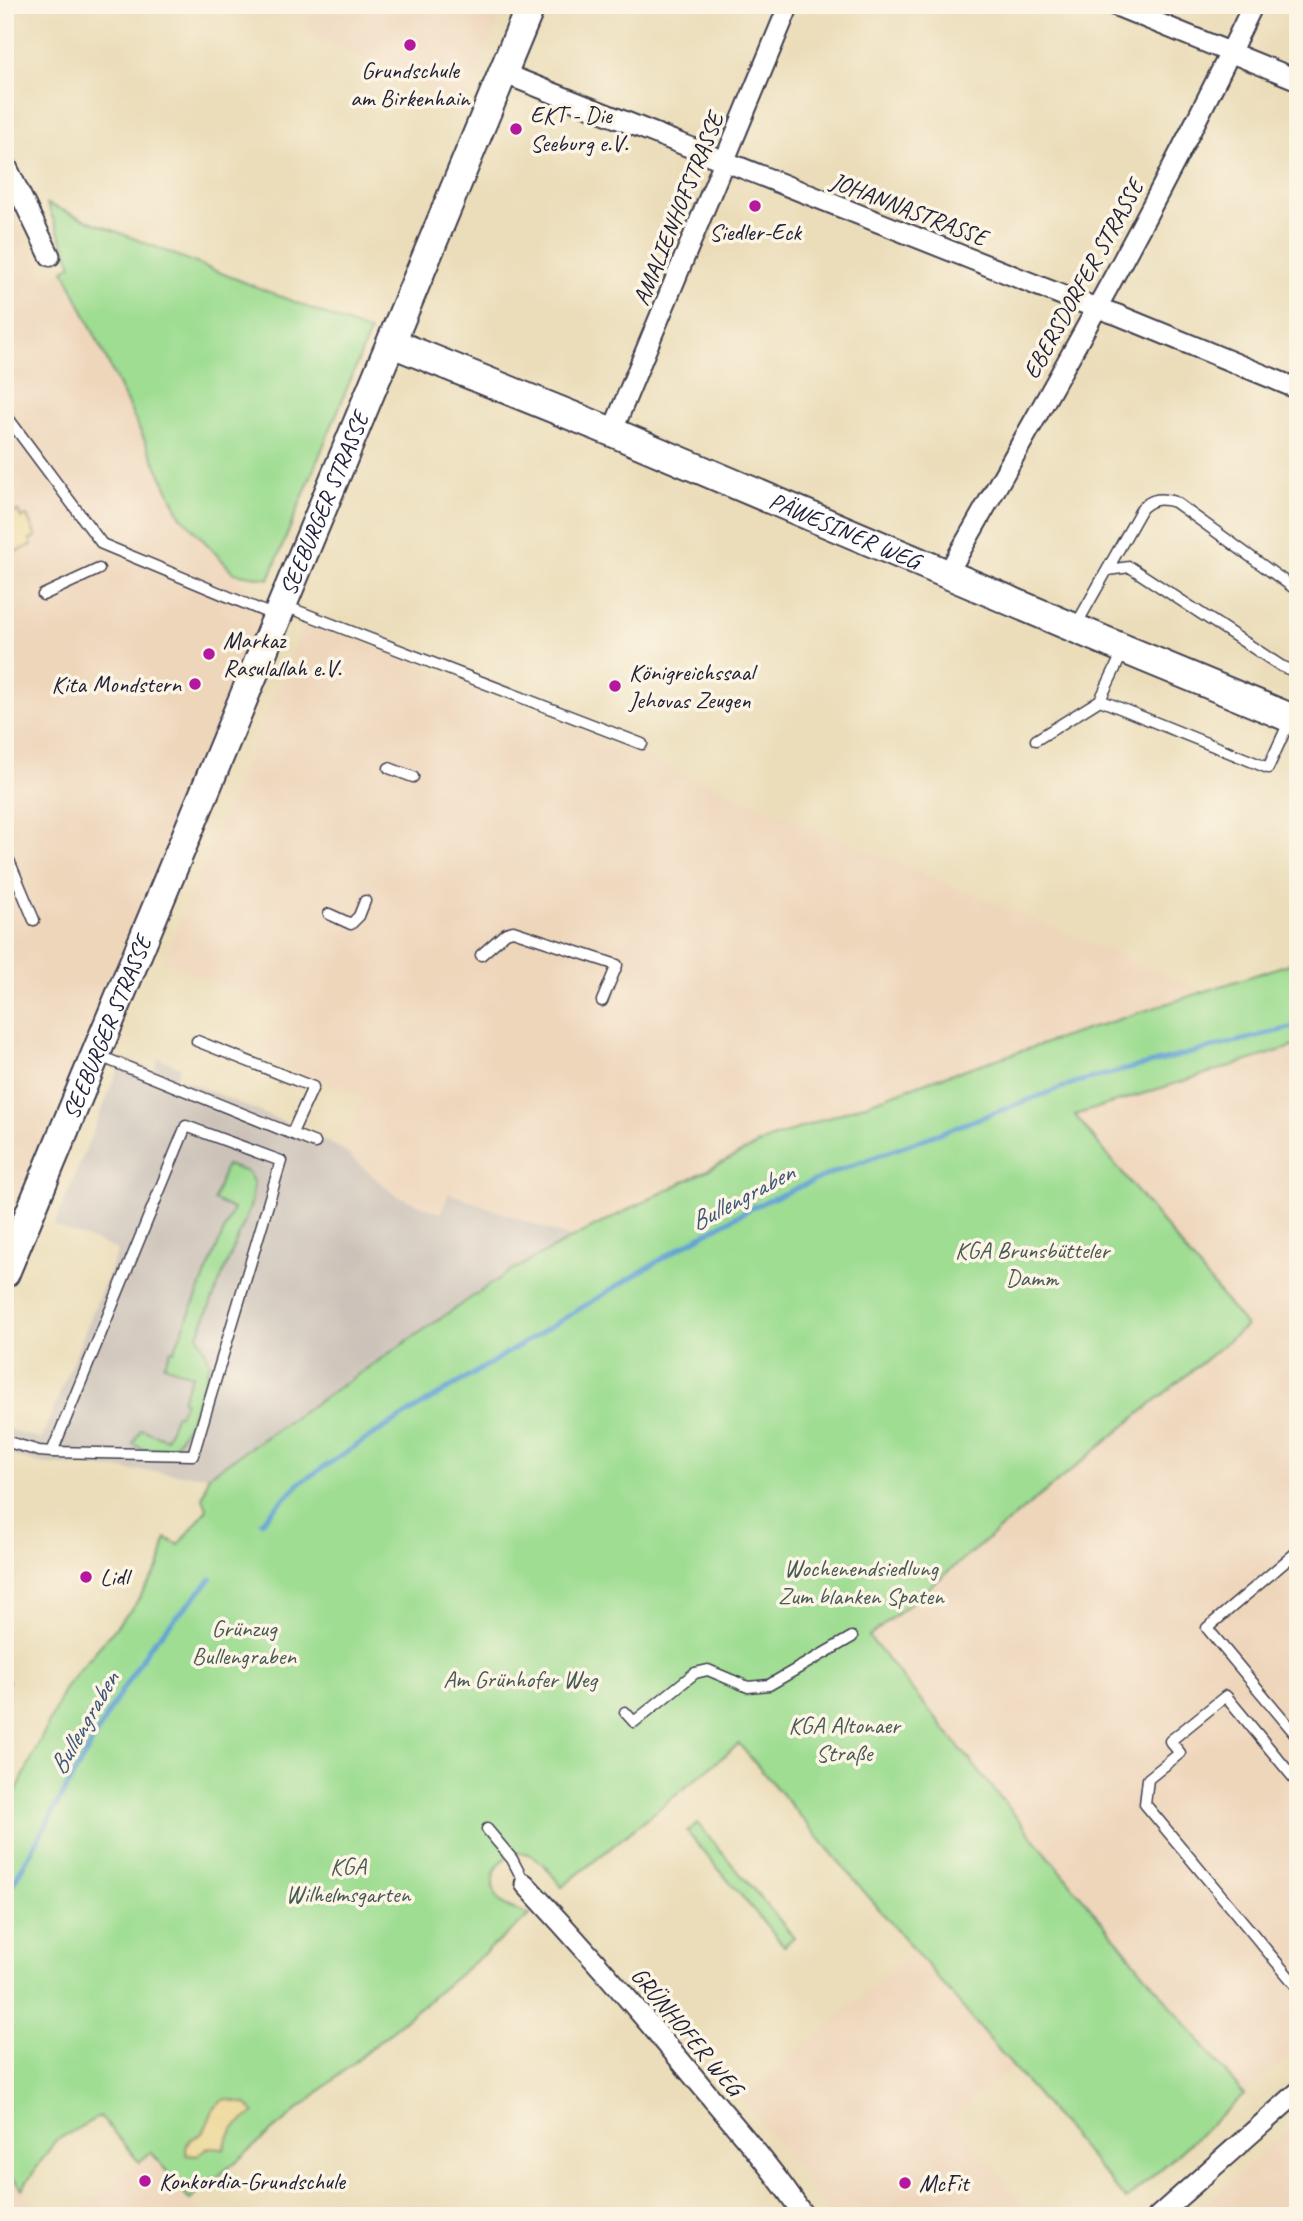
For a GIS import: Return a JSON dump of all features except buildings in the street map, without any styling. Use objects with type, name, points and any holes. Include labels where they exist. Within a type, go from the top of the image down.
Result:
[{"type":"street","name":"SEEBURGER STRASSE","points":[[5,1273],[531,5]]},
{"type":"street","name":"AMALIENHOFSTRASSE","points":[[612,432],[789,5]]},
{"type":"street","points":[[1114,5],[1298,80]]},
{"type":"street","name":"EBERSDORFER STRASSE","points":[[948,573],[1097,309],[1231,54],[1253,5]]},
{"type":"street","name":"JOHANNASTRASSE","points":[[503,73],[723,162],[1118,315],[1298,389]]},
{"type":"street","points":[[5,163],[50,256]]},
{"type":"street","name":"PÄWESINER WEG","points":[[392,343],[612,432],[1294,719]]},
{"type":"street","name":"GRÜNHOFER WEG","points":[[525,1884],[666,2042],[733,2123],[804,2216]]},
{"type":"street","points":[[1158,2216],[1298,2092]]},
{"type":"lane","points":[[5,414],[102,544],[642,744]]},
{"type":"lane","points":[[1075,627],[1142,508],[1150,501],[1163,499],[1175,502],[1298,591]]},
{"type":"lane","points":[[1107,570],[1130,567],[1281,666],[1291,670],[1298,669]]},
{"type":"lane","points":[[43,595],[99,569]]},
{"type":"lane","points":[[1036,740],[1100,700],[1124,649]]},
{"type":"lane","points":[[1100,700],[1268,768],[1294,719]]},
{"type":"lane","points":[[389,768],[413,777]]},
{"type":"lane","points":[[5,851],[34,920]]},
{"type":"lane","points":[[329,914],[351,924],[359,915],[365,901]]},
{"type":"lane","points":[[481,956],[506,933],[513,931],[617,965],[602,1001]]},
{"type":"lane","points":[[197,1041],[313,1087],[292,1133]]},
{"type":"lane","points":[[96,1055],[315,1143]]},
{"type":"lane","points":[[5,1441],[52,1452],[193,1455],[281,1161],[186,1126],[52,1452]]},
{"type":"lane","points":[[1298,1551],[1207,1628],[1298,1737]]},
{"type":"lane","points":[[625,1712],[634,1722],[695,1673],[708,1670],[748,1687],[769,1685],[852,1637]]},
{"type":"lane","points":[[1298,1783],[1226,1696],[1170,1741],[1180,1753],[1147,1779],[1145,1804],[1298,1988]]},
{"type":"lane","points":[[487,1829],[512,1859],[525,1884]]},
{"type":"shaded area","name":"Grundschule am Birkenhain","points":[[313,5],[505,5],[464,104],[302,32]]},
{"type":"shaded area","points":[[5,198],[45,278],[64,270],[180,515],[265,608],[5,1236]]},
{"type":"shaded area","points":[[306,619],[463,681],[1202,990],[932,1080],[767,1140],[572,1238],[450,1193],[441,1213],[395,1195],[342,1149],[363,1097],[257,1057],[277,1007],[163,961]]},
{"type":"shaded area","points":[[1298,1045],[1298,2048],[1244,2095],[869,1637],[1053,1486],[1074,1114]]},
{"type":"shaded area","points":[[123,1058],[153,1071],[159,1058],[180,1067],[176,1077],[342,1149],[395,1195],[441,1213],[449,1193],[572,1238],[506,1274],[208,1476],[37,1463],[5,1454],[5,1428],[41,1439],[118,1250],[54,1226]]},
{"type":"shaded area","points":[[915,1951],[1014,2068],[953,2119],[1035,2216],[830,2216],[780,2146],[740,2099]]},
{"type":"shaded area","points":[[1298,2122],[1298,2216],[1192,2216],[1242,2171]]},
{"type":"shaded area","name":"Konkordia-Grundschule","points":[[151,2151],[203,2216],[74,2216]]},
{"type":"shaded area","points":[[5,2170],[22,2189],[45,2216],[5,2216]]},
{"type":"green space","points":[[47,204],[370,332],[269,579],[234,573],[180,515],[64,270],[72,265]]},
{"type":"green space","points":[[1298,961],[1298,1045],[1075,1115],[1246,1326],[869,1637],[1244,2095],[1126,2200],[739,1744],[562,1887],[536,1858],[526,1853],[507,1857],[495,1872],[494,1891],[507,1906],[530,1915],[190,2200],[151,2152],[139,2162],[100,2116],[55,2141],[22,2189],[5,2170],[5,1815],[66,1686],[134,1606],[160,1566],[166,1538],[179,1545],[207,1509],[203,1498],[208,1476],[506,1274],[767,1140],[932,1080]]},
{"type":"green space","points":[[226,1165],[248,1172],[254,1184],[250,1208],[198,1335],[210,1362],[191,1418],[173,1448],[144,1450],[133,1444],[141,1429],[166,1439],[176,1414],[179,1415],[185,1402],[182,1400],[192,1375],[164,1365],[171,1350],[174,1351],[233,1209],[214,1200]]},
{"type":"green space","points":[[697,1823],[794,1937],[784,1946],[687,1832]]},
{"type":"sand","points":[[18,511],[21,518],[27,516],[36,537],[30,539],[32,545],[6,556],[5,517]]},
{"type":"sand","points":[[225,2099],[247,2104],[254,2113],[234,2128],[224,2149],[208,2148],[197,2156],[187,2155],[189,2141],[202,2133],[212,2112]]},
{"type":"waterway","name":"Bullengraben","points":[[261,1522],[301,1482],[371,1436],[683,1246],[755,1206],[832,1173],[1077,1082],[1298,1026]]},
{"type":"waterway","name":"Bullengraben","points":[[5,1898],[114,1703],[151,1645],[211,1579]]},
{"type":"place","name":"Grundschule am Birkenhain","points":[[410,45]]},
{"type":"place","name":"EKT - Die Seeburg e.V.","points":[[516,129]]},
{"type":"place","name":"Siedler-Eck","points":[[755,206]]},
{"type":"place","name":"Markaz Rasulallah e.V.","points":[[209,654]]},
{"type":"place","name":"Kita Mondstern","points":[[195,684]]},
{"type":"place","name":"Königreichssaal Jehovas Zeugen","points":[[615,686]]},
{"type":"place","name":"Lidl","points":[[86,1577]]},
{"type":"place","name":"Konkordia-Grundschule","points":[[145,2181]]},
{"type":"place","name":"McFit","points":[[905,2183]]},
{"type":"park label","name":"KGA Brunsbütteler Damm","points":[[1032,1264]]},
{"type":"park label","name":"Wochenendsiedlung Zum blanken Spaten","points":[[861,1582]]},
{"type":"park label","name":"Grünzug Bullengraben","points":[[244,1642]]},
{"type":"park label","name":"Am Grünhofer Weg","points":[[520,1679]]},
{"type":"park label","name":"KGA Altonaer Straße","points":[[844,1739]]},
{"type":"park label","name":"KGA Wilhelmsgarten","points":[[348,1880]]}]
